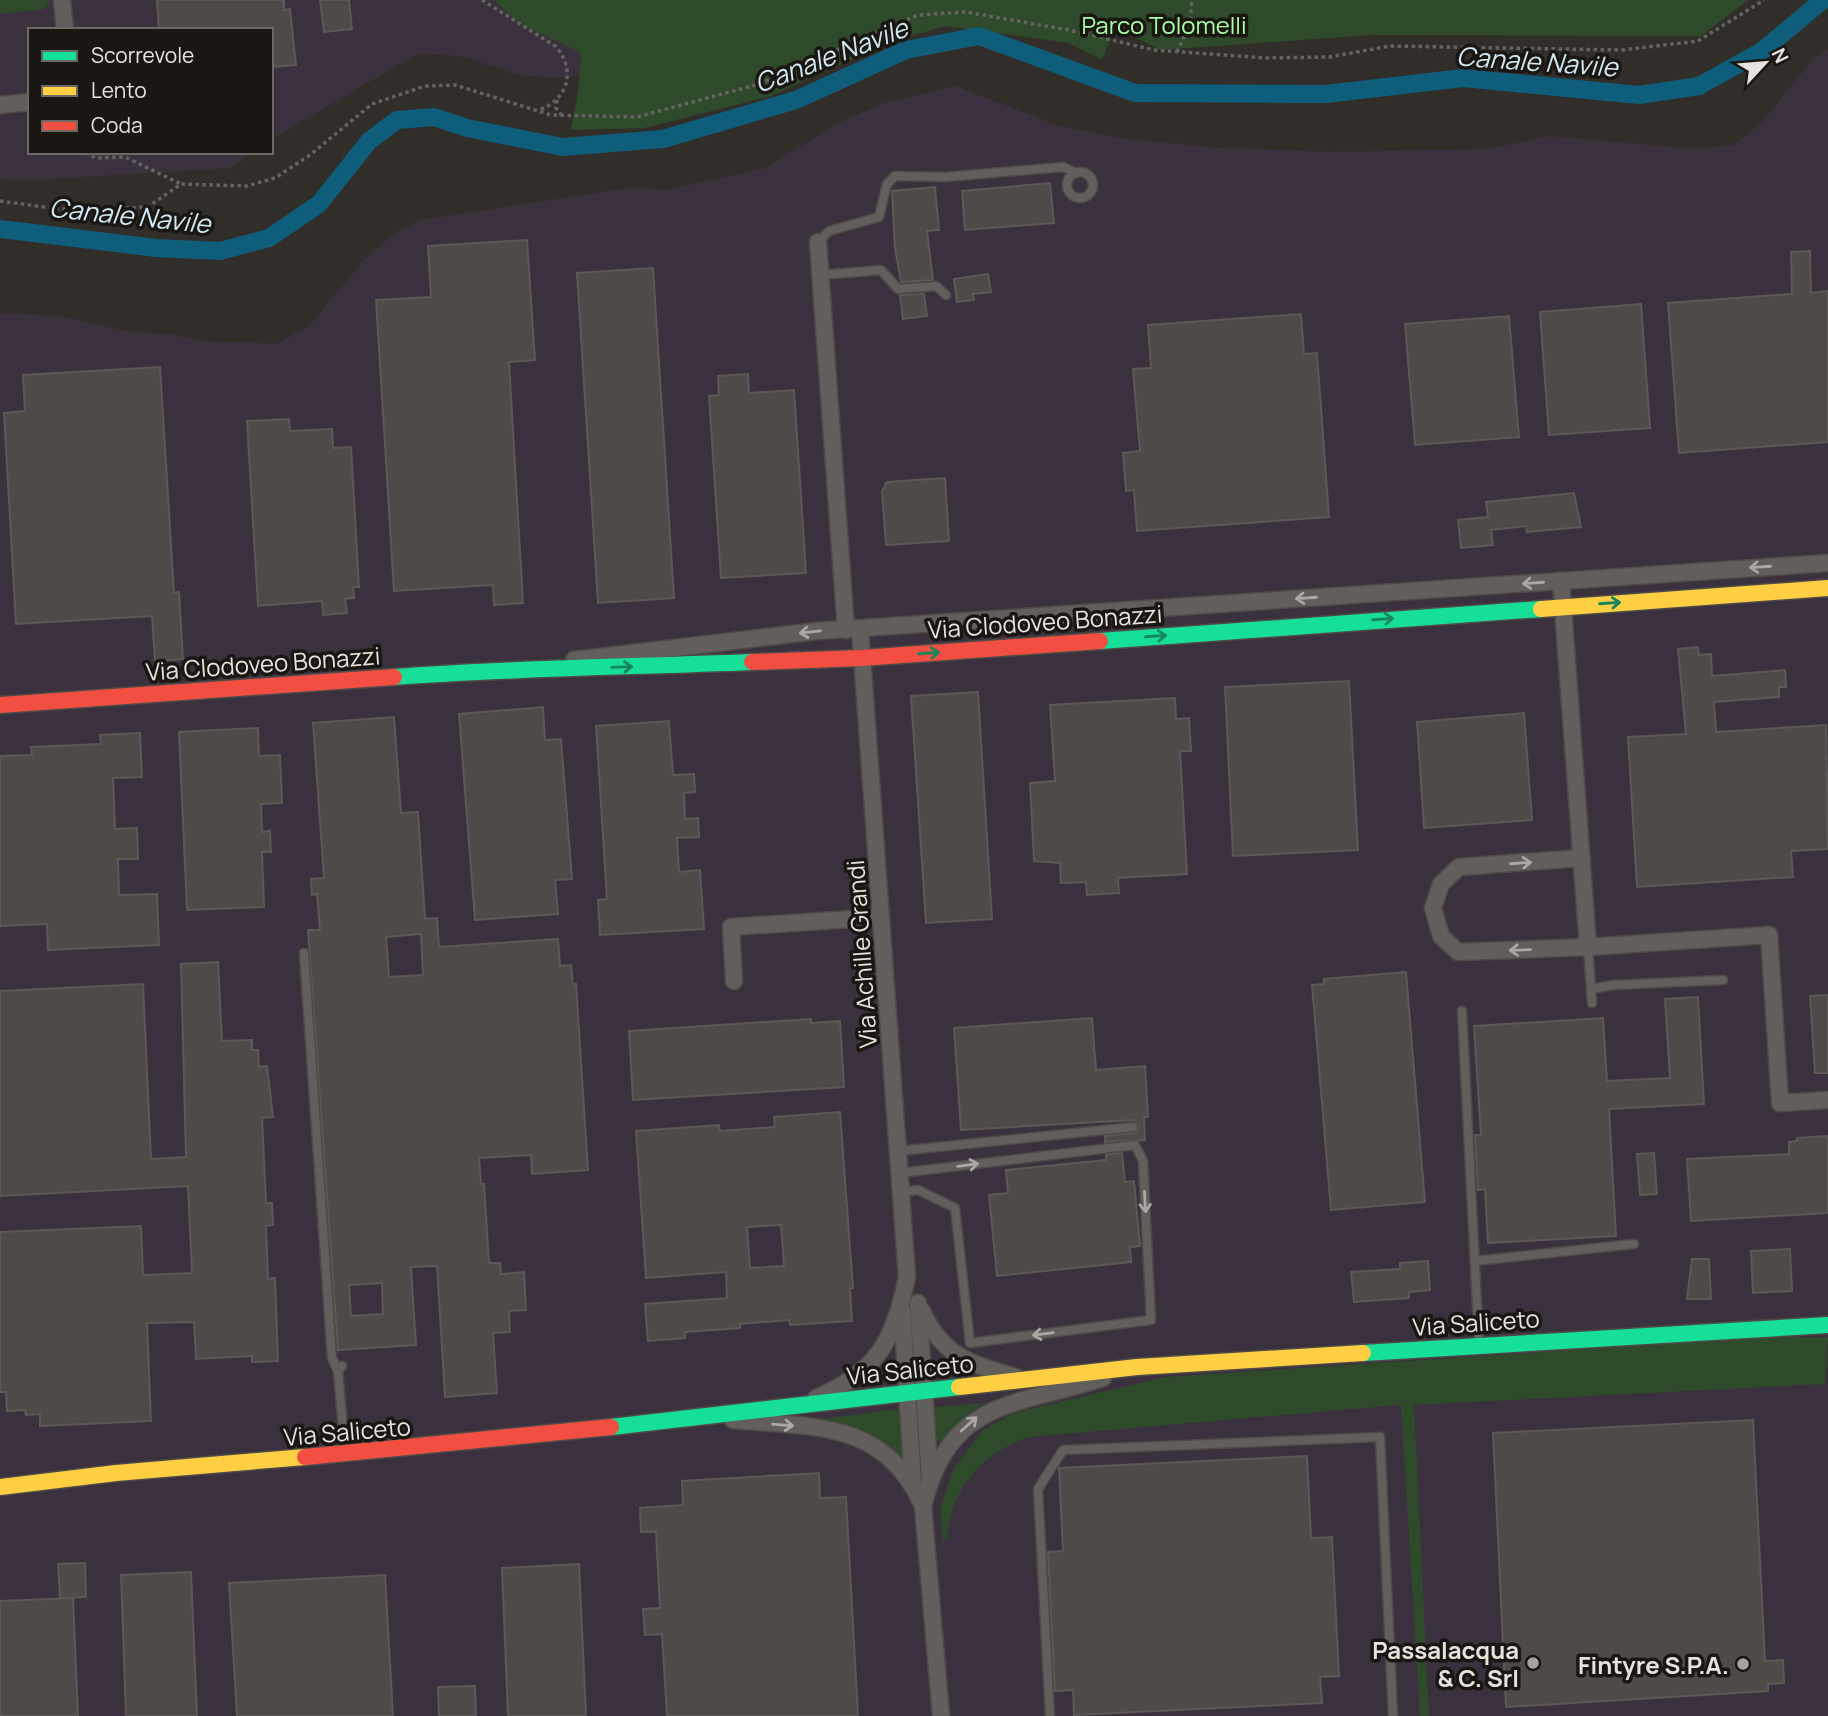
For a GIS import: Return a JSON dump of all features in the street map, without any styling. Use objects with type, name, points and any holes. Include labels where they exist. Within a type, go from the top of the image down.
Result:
[{"type":"street","points":[[62,0],[65,28]]},
{"type":"street","points":[[0,105],[28,102]]},
{"type":"street","points":[[818,242],[853,629]]},
{"type":"street","name":"Via Clodoveo Bonazzi","points":[[529,667],[598,656],[853,629],[1828,563]]},
{"type":"street","points":[[1561,581],[1588,947]]},
{"type":"street","name":"Via Clodoveo Bonazzi","points":[[0,705],[529,667],[599,668],[861,657],[1828,588]]},
{"type":"street","name":"Via Achille Grandi","points":[[853,629],[861,657],[916,1391]]},
{"type":"street","points":[[1582,858],[1459,867],[1441,884],[1433,908],[1441,936],[1458,952],[1588,947],[1769,935],[1780,1103],[1828,1100]]},
{"type":"street","points":[[734,981],[731,927],[881,917]]},
{"type":"street","points":[[910,1303],[945,1347],[967,1363],[1022,1379]]},
{"type":"street","name":"Via Achille Grandi","points":[[800,1404],[847,1385],[866,1370],[910,1303]]},
{"type":"street","name":"Via Saliceto","points":[[0,1487],[116,1473],[460,1444],[1137,1367],[1479,1344],[1828,1325]]},
{"type":"street","points":[[941,1716],[923,1506],[930,1479],[954,1438],[977,1417],[1137,1367]]},
{"type":"street","points":[[916,1391],[930,1479]]},
{"type":"street","points":[[913,1484],[916,1391]]},
{"type":"street","points":[[691,1417],[850,1433],[869,1442],[913,1484],[923,1506]]},
{"type":"lane","points":[[818,242],[829,231],[879,217],[887,184],[895,176],[945,177],[1063,167],[1076,173]]},
{"type":"lane","points":[[820,275],[881,270],[898,289],[936,286],[946,295]]},
{"type":"lane","points":[[1588,947],[1592,1003]]},
{"type":"lane","points":[[304,953],[332,1358],[340,1368],[346,1454]]},
{"type":"lane","points":[[1591,989],[1614,985],[1723,980]]},
{"type":"lane","points":[[1462,1011],[1479,1344]]},
{"type":"lane","points":[[898,1151],[1133,1127]]},
{"type":"lane","points":[[900,1173],[1135,1145],[1143,1161],[1151,1320],[970,1343],[955,1208],[918,1189],[901,1192]]},
{"type":"lane","points":[[1475,1261],[1634,1244]]},
{"type":"lane","points":[[1050,1716],[1038,1489],[1063,1450],[1380,1437],[1390,1716]]},
{"type":"path","points":[[482,0],[555,46],[565,56],[570,69],[556,108],[562,116]]},
{"type":"path","points":[[1177,52],[1190,23],[1192,0]]},
{"type":"path","points":[[89,154],[95,158],[125,157],[181,184],[247,187],[275,178],[310,155],[372,104],[425,86],[455,85],[537,111],[562,116],[637,117],[758,85],[918,15],[966,12],[1069,30],[1154,50],[1264,58],[1329,57],[1390,46],[1622,50],[1698,41],[1764,0]]},
{"type":"path","points":[[537,111],[557,100]]},
{"type":"path","points":[[0,201],[59,209],[136,208],[149,206],[181,184]]},
{"type":"shaded area","points":[[0,0],[647,0],[628,70],[554,78],[519,75],[462,56],[417,54],[273,138],[273,28],[28,28],[28,154],[250,154],[230,168],[31,180],[0,179]]},
{"type":"shaded area","points":[[1828,49],[1828,1716],[0,1716],[0,313],[60,316],[130,332],[168,334],[201,341],[276,344],[309,326],[364,260],[391,236],[421,220],[629,188],[667,190],[765,168],[841,122],[884,103],[955,86],[1057,125],[1119,138],[1220,148],[1334,152],[1488,149],[1549,136],[1693,149],[1735,145],[1762,122],[1815,57]]},
{"type":"green space","points":[[0,0],[51,0],[44,9],[0,14]]},
{"type":"green space","name":"Parco Tolomelli","points":[[494,0],[1748,0],[1701,36],[1370,35],[1161,50],[1115,28],[1102,60],[1069,43],[945,26],[885,44],[771,96],[644,128],[571,130],[579,86],[581,53],[517,22]]},
{"type":"green space","points":[[1771,1337],[1828,1337],[1825,1384],[1414,1405],[1429,1716],[1420,1716],[1401,1405],[1029,1437],[997,1453],[972,1475],[955,1504],[947,1539],[943,1540],[940,1508],[954,1468],[982,1431],[1013,1413],[1165,1377]]},
{"type":"green space","points":[[984,1403],[971,1412],[943,1442],[935,1440],[933,1407]]},
{"type":"green space","points":[[900,1409],[904,1463],[866,1433],[820,1419]]},
{"type":"building","points":[[157,0],[284,0],[284,10],[290,9],[296,65],[273,67],[273,28],[159,28]]},
{"type":"building","points":[[320,0],[349,0],[352,29],[324,32]]},
{"type":"building","points":[[1050,183],[1054,223],[965,230],[962,191]]},
{"type":"building","points":[[935,187],[939,230],[927,231],[933,280],[901,282],[895,248],[892,191]]},
{"type":"building","points":[[527,240],[535,360],[509,362],[523,603],[494,605],[493,585],[394,591],[376,300],[431,297],[428,246]]},
{"type":"building","points":[[1810,251],[1811,293],[1828,291],[1828,442],[1679,453],[1668,303],[1792,294],[1791,252]]},
{"type":"building","points":[[653,268],[674,598],[598,603],[577,273]]},
{"type":"building","points":[[988,274],[991,292],[973,294],[974,300],[957,302],[954,279]]},
{"type":"building","points":[[924,294],[927,316],[903,319],[900,295]]},
{"type":"building","points":[[1641,304],[1650,428],[1549,435],[1540,312]]},
{"type":"building","points":[[1301,314],[1304,354],[1317,353],[1329,517],[1137,531],[1134,490],[1126,491],[1123,453],[1140,451],[1133,369],[1151,368],[1148,325]]},
{"type":"building","points":[[1509,316],[1519,437],[1415,445],[1405,324]]},
{"type":"building","points":[[160,367],[174,593],[179,592],[183,659],[155,661],[152,616],[16,624],[4,413],[25,411],[23,375]]},
{"type":"building","points":[[748,374],[749,393],[794,390],[806,573],[721,578],[709,396],[719,395],[718,376]]},
{"type":"building","points":[[289,419],[290,431],[332,429],[333,448],[351,447],[359,587],[353,587],[354,598],[345,599],[347,613],[323,615],[322,601],[258,606],[247,421]]},
{"type":"building","points":[[945,478],[949,541],[886,545],[882,491],[887,482]]},
{"type":"building","points":[[1574,493],[1581,527],[1527,532],[1526,526],[1491,530],[1493,545],[1461,548],[1458,520],[1488,517],[1486,502]]},
{"type":"building","points":[[1698,647],[1699,655],[1711,654],[1712,676],[1785,670],[1786,687],[1779,687],[1779,697],[1714,702],[1716,732],[1826,725],[1828,849],[1791,851],[1793,877],[1637,887],[1628,737],[1686,734],[1678,649]]},
{"type":"building","points":[[1349,681],[1358,850],[1233,856],[1225,687]]},
{"type":"building","points":[[978,692],[992,919],[926,923],[911,696]]},
{"type":"building","points":[[1175,698],[1176,719],[1189,718],[1191,751],[1180,751],[1187,874],[1118,878],[1119,893],[1087,895],[1086,882],[1061,883],[1060,863],[1034,861],[1030,783],[1055,781],[1050,705]]},
{"type":"building","points":[[543,707],[545,740],[561,739],[572,879],[555,880],[558,914],[475,920],[459,714]]},
{"type":"building","points":[[1524,713],[1532,820],[1424,828],[1417,722]]},
{"type":"building","points":[[394,717],[401,813],[418,812],[425,919],[437,918],[439,947],[558,939],[560,966],[571,965],[573,984],[576,984],[588,1170],[532,1174],[531,1155],[479,1158],[481,1184],[484,1184],[489,1263],[500,1263],[501,1274],[524,1272],[526,1310],[509,1311],[510,1332],[493,1333],[497,1393],[445,1397],[437,1266],[411,1267],[416,1345],[338,1350],[308,930],[320,930],[317,894],[312,895],[311,879],[324,878],[313,723]],"holes":[[[421,934],[423,975],[389,977],[386,937]],[[382,1283],[383,1314],[351,1316],[349,1285]]]},
{"type":"building","points":[[669,721],[673,775],[694,774],[695,792],[684,793],[685,819],[698,818],[699,837],[677,838],[679,872],[700,870],[704,929],[600,935],[598,900],[607,899],[596,726]]},
{"type":"building","points":[[258,728],[259,756],[280,755],[282,803],[261,804],[262,832],[270,831],[271,852],[262,852],[264,907],[187,910],[179,732]]},
{"type":"building","points":[[140,733],[142,777],[113,778],[115,829],[137,828],[138,859],[118,859],[119,895],[157,894],[159,945],[48,950],[47,924],[0,926],[0,756],[32,755],[31,747],[101,744],[100,735]]},
{"type":"building","points":[[218,962],[222,1041],[252,1040],[252,1050],[258,1050],[259,1067],[267,1066],[273,1117],[262,1118],[266,1203],[272,1203],[273,1225],[266,1226],[268,1279],[275,1278],[278,1361],[252,1362],[252,1356],[196,1359],[194,1322],[147,1323],[151,1421],[40,1426],[40,1414],[26,1415],[25,1410],[7,1411],[6,1392],[0,1392],[0,1232],[141,1226],[143,1275],[192,1273],[188,1186],[0,1196],[0,991],[143,984],[151,1159],[186,1157],[181,964]]},
{"type":"building","points":[[1406,972],[1425,1202],[1331,1210],[1312,985],[1324,984],[1324,979]]},
{"type":"building","points":[[1828,995],[1828,1073],[1815,1073],[1810,996]]},
{"type":"building","points":[[1698,997],[1704,1104],[1609,1109],[1616,1236],[1488,1243],[1485,1189],[1478,1190],[1475,1135],[1481,1135],[1474,1026],[1603,1018],[1607,1081],[1670,1078],[1665,999]]},
{"type":"building","points":[[1092,1018],[1096,1070],[1145,1066],[1148,1117],[1144,1117],[1145,1140],[1105,1142],[1105,1136],[1137,1132],[1139,1126],[1133,1120],[961,1130],[954,1028]]},
{"type":"building","points":[[811,1019],[811,1023],[840,1021],[844,1087],[633,1100],[629,1031]]},
{"type":"building","points":[[840,1112],[853,1288],[850,1288],[852,1321],[790,1325],[789,1320],[740,1324],[740,1328],[685,1332],[685,1338],[648,1341],[645,1304],[727,1298],[726,1272],[646,1278],[636,1131],[719,1125],[720,1131],[775,1127],[774,1117]],"holes":[[[781,1225],[784,1266],[750,1268],[747,1227]]]},
{"type":"building","points":[[1828,1136],[1828,1213],[1691,1221],[1687,1159],[1789,1154],[1789,1142],[1797,1141],[1797,1138]]},
{"type":"building","points":[[1122,1153],[1125,1182],[1134,1181],[1140,1246],[1130,1247],[1131,1262],[997,1276],[989,1195],[1008,1193],[1006,1170],[1106,1160],[1106,1155]]},
{"type":"building","points":[[1654,1153],[1657,1194],[1640,1195],[1637,1154]]},
{"type":"building","points":[[1790,1249],[1792,1291],[1753,1293],[1751,1251]]},
{"type":"building","points":[[1692,1259],[1709,1259],[1711,1299],[1687,1299]]},
{"type":"building","points":[[1428,1261],[1430,1290],[1409,1292],[1409,1298],[1354,1302],[1351,1272],[1400,1269],[1400,1263]]},
{"type":"building","points":[[1753,1420],[1765,1661],[1783,1660],[1784,1683],[1768,1684],[1768,1691],[1506,1707],[1493,1433]]},
{"type":"building","points":[[1307,1456],[1311,1538],[1332,1537],[1339,1676],[1320,1677],[1322,1703],[1074,1715],[1073,1690],[1055,1691],[1048,1552],[1063,1551],[1059,1468]]},
{"type":"building","points":[[819,1473],[820,1498],[846,1497],[858,1716],[667,1716],[662,1634],[645,1635],[643,1609],[660,1608],[656,1532],[641,1532],[640,1508],[683,1505],[682,1481]]},
{"type":"building","points":[[85,1563],[86,1597],[60,1598],[58,1564]]},
{"type":"building","points":[[579,1564],[586,1716],[508,1716],[502,1568]]},
{"type":"building","points":[[191,1572],[197,1716],[126,1716],[121,1575]]},
{"type":"building","points":[[385,1575],[393,1716],[237,1716],[229,1583]]},
{"type":"building","points":[[73,1598],[78,1716],[0,1716],[0,1601]]},
{"type":"building","points":[[475,1686],[476,1716],[439,1716],[438,1687]]},
{"type":"waterway","name":"Canale Navile","points":[[0,229],[156,248],[220,251],[269,238],[319,204],[369,141],[397,120],[434,117],[467,128],[563,147],[663,139],[796,100],[906,50],[979,36],[1135,93],[1326,94],[1463,78],[1639,95],[1699,86],[1762,51],[1823,0]]},
{"type":"traffic: fast","points":[[1100,641],[1541,609]]},
{"type":"traffic: fast","points":[[394,677],[752,662]]},
{"type":"traffic: fast","points":[[1363,1353],[1828,1325]]},
{"type":"traffic: fast","points":[[611,1427],[959,1387]]},
{"type":"traffic: slow","points":[[1541,609],[1828,588]]},
{"type":"traffic: slow","points":[[959,1387],[1137,1367],[1363,1353]]},
{"type":"traffic: slow","points":[[0,1487],[116,1473],[305,1457]]},
{"type":"traffic: jam","points":[[752,662],[861,658],[1100,641]]},
{"type":"traffic: jam","points":[[0,705],[394,677]]},
{"type":"traffic: jam","points":[[305,1457],[611,1427]]},
{"type":"place","name":"Passalacqua & C. Srl","points":[[1533,1663]]},
{"type":"place","name":"Fintyre S.P.A.","points":[[1743,1664]]}]
